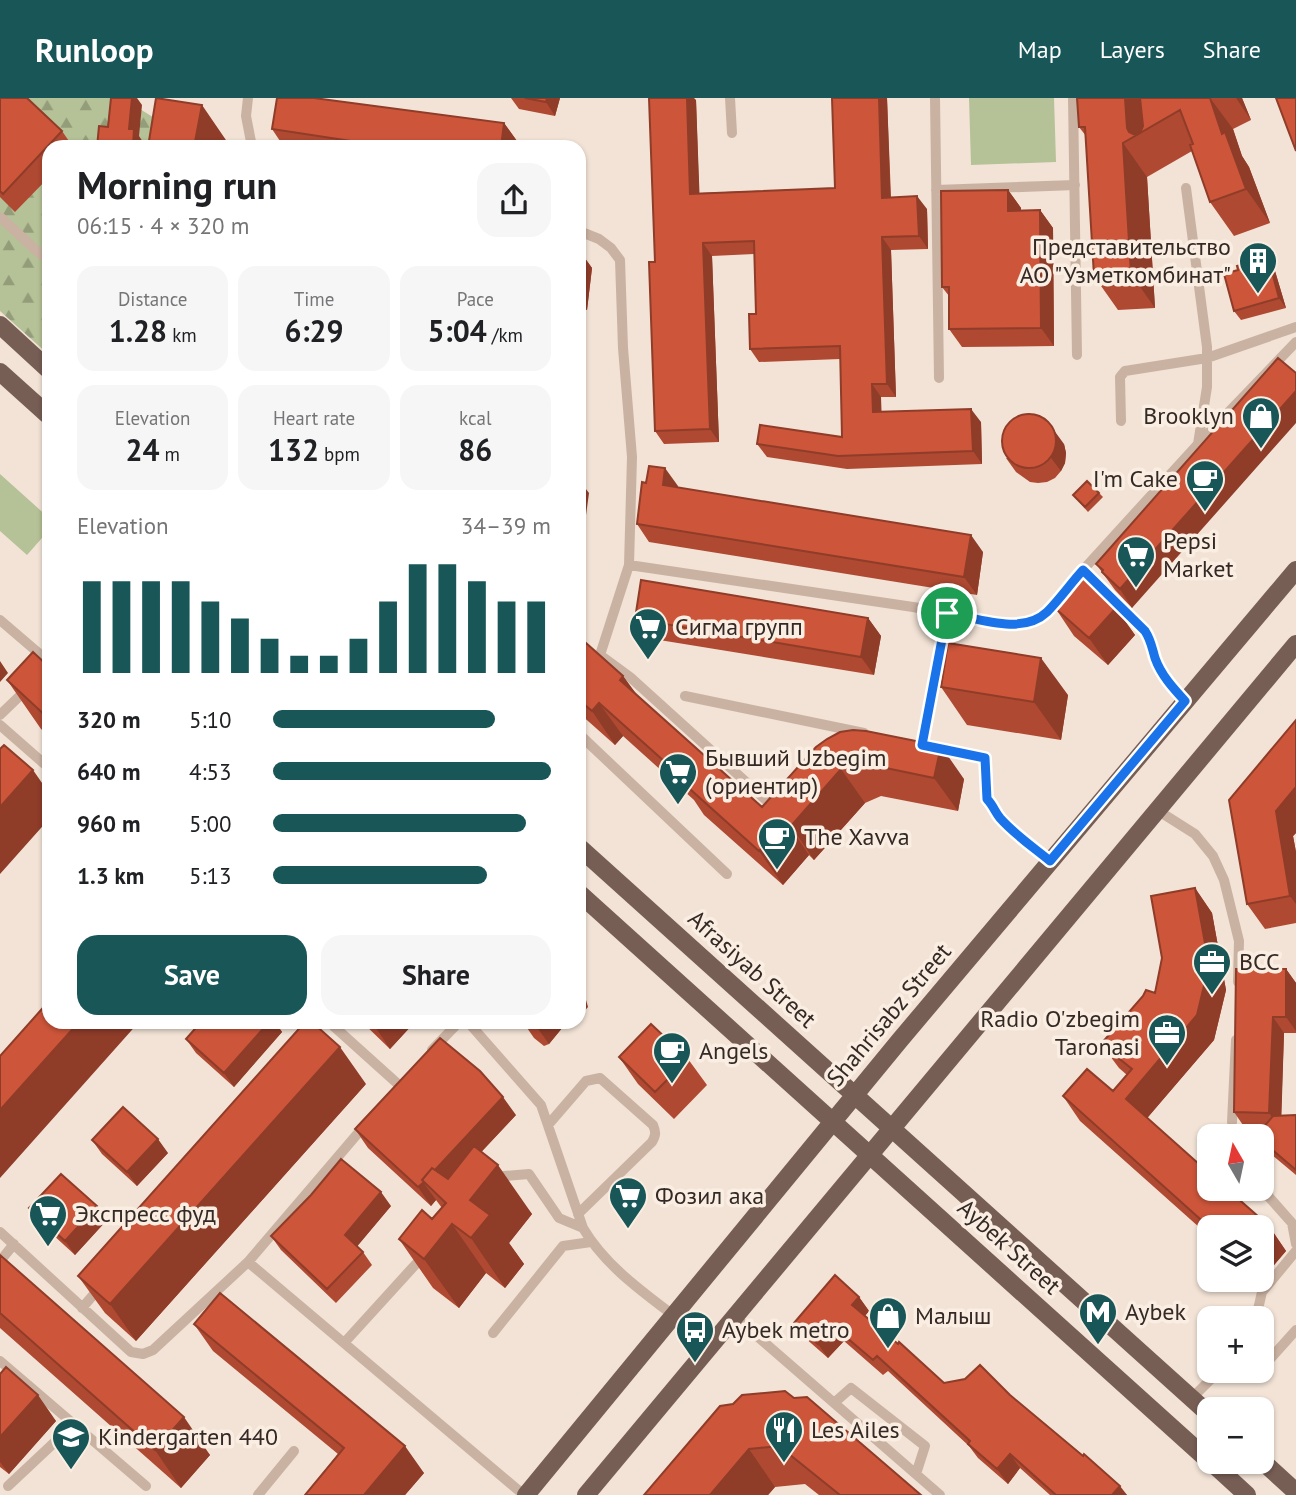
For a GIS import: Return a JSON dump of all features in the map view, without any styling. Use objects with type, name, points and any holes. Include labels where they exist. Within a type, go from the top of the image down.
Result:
[{"type":"main road","points":[[0,326],[42,364]]},
{"type":"main road","points":[[0,372],[42,410]]},
{"type":"main road","name":"Shahrisabz Street","points":[[525,1495],[832,1122],[1296,570]]},
{"type":"main road","points":[[586,1495],[1296,644]]},
{"type":"main road","name":"Afrasiyab Street","points":[[586,853],[892,1128]]},
{"type":"main road","points":[[586,899],[870,1155]]},
{"type":"main road","name":"Aybek Street","points":[[892,1128],[1197,1403]]},
{"type":"main road","name":"Aybek Street","points":[[870,1155],[1197,1449]]},
{"type":"main road","points":[[1274,1472],[1296,1492]]},
{"type":"main road","name":"Aybek Street","points":[[1224,1474],[1247,1495]]},
{"type":"lane","points":[[248,98],[246,116],[251,140]]},
{"type":"lane","points":[[730,98],[732,133]]},
{"type":"lane","points":[[935,98],[939,379]]},
{"type":"lane","points":[[1073,98],[1077,355]]},
{"type":"lane","points":[[936,190],[1074,185]]},
{"type":"lane","points":[[1186,188],[1207,347],[1207,387],[1198,444]]},
{"type":"lane","points":[[0,217],[42,255]]},
{"type":"lane","points":[[586,234],[605,243],[620,260],[623,348],[632,457],[629,565],[600,655],[586,662]]},
{"type":"lane","points":[[1121,421],[1120,377],[1125,372],[1207,358],[1296,327]]},
{"type":"lane","points":[[629,565],[1010,625],[1032,622],[1045,613],[1198,444],[1296,342]]},
{"type":"lane","points":[[1083,570],[1145,631],[1162,673],[1185,701]]},
{"type":"lane","points":[[947,613],[916,744],[985,758],[987,799],[994,806],[997,815],[1050,861]]},
{"type":"lane","points":[[0,620],[42,658]]},
{"type":"lane","points":[[600,655],[630,677],[783,816],[792,805]]},
{"type":"lane","points":[[0,715],[42,671]]},
{"type":"lane","points":[[685,696],[871,734]]},
{"type":"lane","points":[[0,725],[42,762]]},
{"type":"lane","points":[[844,741],[852,730]]},
{"type":"lane","points":[[586,741],[727,874]]},
{"type":"lane","points":[[1157,810],[1195,834],[1213,856],[1224,880],[1239,941],[1238,994]]},
{"type":"lane","points":[[337,1029],[399,1085]]},
{"type":"lane","points":[[425,1058],[452,1029]]},
{"type":"lane","points":[[474,1029],[541,1105],[583,1228],[591,1242],[630,1281],[673,1315]]},
{"type":"lane","points":[[1232,1122],[1236,1034]]},
{"type":"lane","points":[[390,1096],[408,1076]]},
{"type":"lane","points":[[548,1125],[586,1081],[600,1079],[653,1125],[655,1136],[652,1142],[578,1214]]},
{"type":"lane","points":[[0,1232],[131,1352],[143,1354],[153,1350],[248,1262],[373,1116]]},
{"type":"lane","points":[[487,1186],[504,1176],[529,1174],[559,1218],[583,1228]]},
{"type":"lane","points":[[1273,1201],[1292,1223],[1296,1244]]},
{"type":"lane","points":[[493,1333],[563,1246],[591,1242]]},
{"type":"lane","points":[[0,1261],[14,1244]]},
{"type":"lane","points":[[344,1343],[429,1249]]},
{"type":"lane","points":[[1259,1306],[1262,1292],[1296,1251]]},
{"type":"lane","points":[[248,1262],[525,1495]]},
{"type":"lane","points":[[82,1308],[109,1278]]},
{"type":"lane","points":[[735,1317],[940,1495]]},
{"type":"lane","points":[[1274,1355],[1296,1330]]},
{"type":"lane","points":[[0,1361],[146,1486]]},
{"type":"lane","points":[[1192,1398],[1207,1383]]},
{"type":"lane","points":[[834,1403],[851,1388],[925,1446],[915,1474]]},
{"type":"lane","points":[[8,1486],[74,1424]]},
{"type":"lane","points":[[258,1495],[294,1451]]},
{"type":"green space","points":[[0,98],[122,98],[182,135],[181,140],[42,140],[42,349],[0,311]]},
{"type":"green space","points":[[969,98],[1054,98],[1056,162],[971,165]]},
{"type":"green space","points":[[0,474],[42,512],[42,538],[27,555],[0,531]]},
{"type":"building","points":[[0,98],[27,98],[62,131],[54,140],[42,140],[42,152],[3,194],[0,191]]},
{"type":"building","points":[[111,98],[132,98],[129,129],[134,129],[133,140],[98,140],[99,126],[108,127]]},
{"type":"building","points":[[156,98],[202,105],[195,140],[149,140]]},
{"type":"building","points":[[277,98],[314,98],[504,123],[502,140],[344,140],[272,129]]},
{"type":"building","points":[[525,98],[547,98],[546,102]]},
{"type":"building","points":[[649,98],[687,98],[690,194],[835,188],[832,98],[879,98],[882,198],[917,196],[919,236],[882,237],[887,384],[872,384],[873,412],[971,409],[973,451],[838,456],[757,444],[760,425],[842,437],[840,346],[750,349],[749,314],[756,314],[754,241],[703,243],[710,429],[655,431],[649,262],[655,262]]},
{"type":"building","points":[[1077,98],[1125,98],[1127,128],[1135,135],[1140,133],[1143,126],[1140,98],[1210,98],[1246,189],[1210,202],[1180,110],[1123,143],[1131,274],[1094,276],[1085,127],[1079,127]]},
{"type":"building","points":[[1276,98],[1296,98],[1296,151],[1288,130]]},
{"type":"building","points":[[1008,190],[1008,211],[1040,210],[1041,328],[949,329],[949,287],[942,287],[941,191]]},
{"type":"building","name":"Представительство АО \"Узметкомбинат\"","points":[[1254,261],[1255,265],[1269,261],[1279,298],[1234,311],[1224,274],[1238,270],[1237,266]]},
{"type":"building","points":[[1278,358],[1296,373],[1296,391],[1120,589],[1096,564]]},
{"type":"building","points":[[1029,414],[1048,422],[1056,441],[1048,460],[1029,468],[1010,460],[1002,441],[1010,422]]},
{"type":"building","points":[[649,466],[665,468],[663,485],[971,535],[964,577],[637,524],[642,482],[646,483]]},
{"type":"building","points":[[1087,481],[1099,493],[1085,507],[1073,495]]},
{"type":"building","points":[[1085,575],[1116,608],[1089,638],[1056,609]]},
{"type":"building","points":[[641,580],[868,618],[861,657],[635,619]]},
{"type":"building","points":[[586,643],[623,676],[620,680],[762,807],[816,747],[840,732],[866,731],[941,746],[934,778],[857,762],[841,769],[791,826],[786,821],[759,851],[599,703],[592,711],[586,706]]},
{"type":"building","points":[[948,643],[1041,658],[1034,702],[941,687]]},
{"type":"building","points":[[33,652],[42,660],[42,712],[7,680]]},
{"type":"building","points":[[1296,720],[1296,787],[1276,811],[1290,896],[1247,904],[1229,800]]},
{"type":"building","points":[[4,745],[33,770],[0,807],[0,749]]},
{"type":"building","points":[[1195,888],[1209,965],[1197,1015],[1126,1099],[1197,1162],[1197,1201],[1241,1201],[1257,1215],[1197,1216],[1063,1096],[1087,1069],[1113,1091],[1132,1069],[1101,1044],[1146,990],[1155,993],[1162,958],[1151,896]]},
{"type":"building","points":[[1236,969],[1286,969],[1286,1017],[1273,1017],[1269,1113],[1234,1112]]},
{"type":"building","points":[[42,1009],[42,1029],[73,1029],[0,1110],[0,1056]]},
{"type":"building","points":[[651,1024],[688,1059],[655,1092],[619,1057]]},
{"type":"building","points":[[195,1029],[263,1029],[224,1073],[186,1039]]},
{"type":"building","points":[[299,1029],[320,1029],[340,1047],[110,1304],[78,1276]]},
{"type":"building","points":[[440,1038],[480,1071],[503,1097],[435,1170],[432,1168],[418,1187],[355,1129]]},
{"type":"building","points":[[123,1107],[158,1139],[127,1172],[92,1140]]},
{"type":"building","points":[[1296,1115],[1296,1170],[1274,1151],[1274,1124],[1266,1124],[1273,1116]]},
{"type":"building","points":[[474,1146],[498,1165],[470,1200],[490,1215],[471,1238],[452,1224],[424,1259],[399,1239],[422,1210],[432,1219],[446,1203],[422,1180],[432,1168],[448,1179]]},
{"type":"building","points":[[341,1159],[381,1192],[345,1235],[363,1252],[327,1289],[271,1236]]},
{"type":"building","points":[[61,1174],[97,1206],[65,1241],[29,1208]]},
{"type":"building","points":[[0,1255],[184,1417],[155,1450],[0,1313]]},
{"type":"building","points":[[835,1275],[859,1297],[852,1305],[898,1344],[899,1342],[944,1383],[965,1379],[980,1365],[1010,1395],[1120,1486],[1112,1495],[1056,1495],[1010,1454],[997,1469],[877,1356],[873,1360],[833,1326],[818,1344],[794,1323]]},
{"type":"building","points":[[220,1293],[405,1446],[364,1495],[305,1495],[344,1448],[194,1324]]},
{"type":"building","points":[[6,1367],[38,1395],[0,1437],[0,1374]]},
{"type":"building","points":[[785,1391],[794,1398],[807,1397],[921,1495],[840,1495],[779,1446],[749,1449],[710,1495],[644,1495],[720,1406],[733,1404],[742,1395]]},
{"type":"place","name":"Представительство АО \"Узметкомбинат\"","points":[[1258,295]]},
{"type":"place","name":"Brooklyn","points":[[1261,450]]},
{"type":"place","name":"I'm Cake","points":[[1205,513]]},
{"type":"place","name":"Pepsi Market","points":[[1136,589]]},
{"type":"place","name":"Сигма групп","points":[[648,661]]},
{"type":"place","name":"Бывший Uzbegim (ориентир)","points":[[678,806]]},
{"type":"place","name":"The Xavva","points":[[777,871]]},
{"type":"place","name":"BCC","points":[[1212,996]]},
{"type":"place","name":"Radio O'zbegim Taronasi","points":[[1167,1067]]},
{"type":"place","name":"Angels","points":[[672,1085]]},
{"type":"place","name":"Фозил ака","points":[[628,1230]]},
{"type":"place","name":"Экспресс фуд","points":[[48,1248]]},
{"type":"place","name":"Aybek","points":[[1098,1346]]},
{"type":"place","name":"Малыш","points":[[888,1350]]},
{"type":"place","name":"Aybek metro","points":[[695,1364]]},
{"type":"place","name":"Les Ailes","points":[[784,1464]]},
{"type":"place","name":"Kindergarten 440","points":[[71,1471]]},
{"type":"route","points":[[1083,570],[1145,631],[1167,682],[1185,701],[1050,861],[997,815],[994,806],[987,799],[985,758],[922,745],[947,613],[1010,625],[1032,622],[1045,613],[1083,570]]}]
